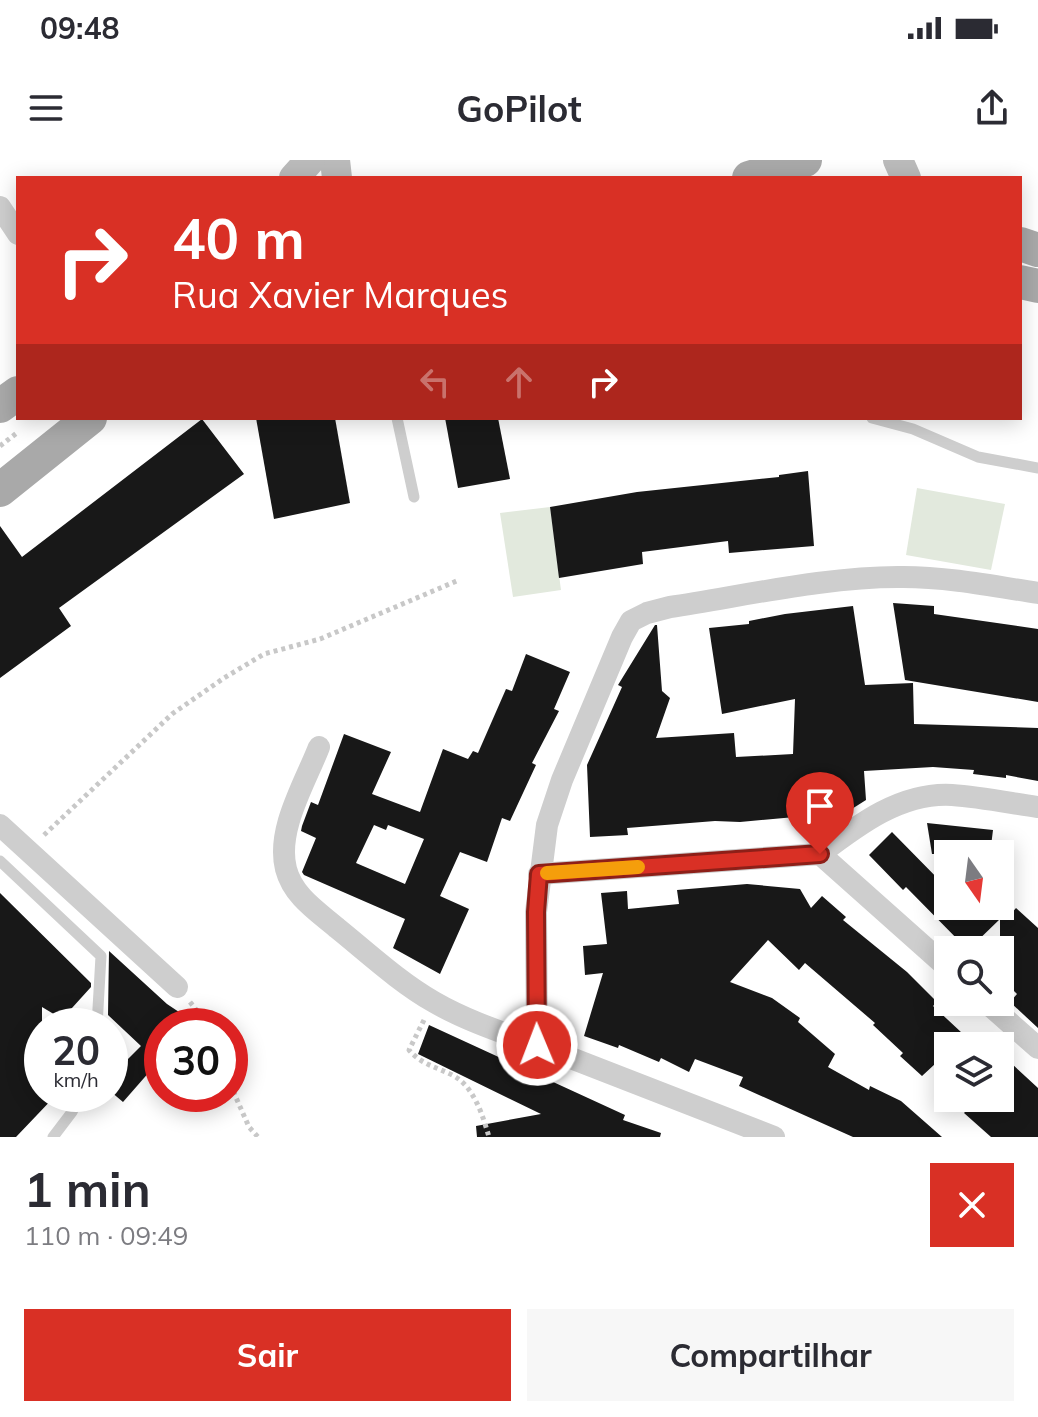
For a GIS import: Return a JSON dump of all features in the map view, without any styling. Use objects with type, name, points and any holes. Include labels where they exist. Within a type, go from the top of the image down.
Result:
[{"type":"main road","points":[[755,176],[805,160]]},
{"type":"main road","points":[[0,490],[88,420]]},
{"type":"street","points":[[296,176],[310,160]]},
{"type":"street","points":[[0,207],[16,231]]},
{"type":"street","points":[[537,1045],[536,912],[547,825],[562,780],[616,649],[631,621],[670,607],[861,579],[947,579],[1038,593]]},
{"type":"street","points":[[319,747],[287,833],[286,868],[291,883],[302,898],[434,1002],[774,1137]]},
{"type":"street","points":[[539,874],[820,854],[884,810],[932,796],[952,795],[1038,807]]},
{"type":"street","points":[[0,825],[177,987]]},
{"type":"street","points":[[820,854],[934,956]]},
{"type":"street","points":[[1002,1016],[1038,1048]]},
{"type":"lane","points":[[397,420],[414,497]]},
{"type":"lane","points":[[879,420],[913,429],[978,457],[1038,468]]},
{"type":"lane","points":[[0,861],[101,956],[98,1008]]},
{"type":"lane","points":[[53,1137],[72,1112]]},
{"type":"path","points":[[29,849],[172,714],[224,678],[264,654],[320,639],[459,580]]},
{"type":"path","points":[[434,1002],[409,1050],[418,1061],[457,1077],[479,1106],[489,1137]]},
{"type":"path","points":[[242,1112],[258,1137]]},
{"type":"shaded area","points":[[917,488],[1005,504],[991,570],[906,555]]},
{"type":"shaded area","points":[[550,507],[561,590],[513,597],[500,513]]},
{"type":"building","points":[[201,420],[244,474],[59,608],[71,626],[0,678],[0,526],[22,557]]},
{"type":"building","points":[[256,420],[335,420],[350,503],[274,519]]},
{"type":"building","points":[[445,420],[498,420],[510,479],[458,488]]},
{"type":"building","points":[[808,471],[814,546],[729,553],[728,541],[642,552],[643,564],[559,578],[550,507],[637,492],[779,477]]},
{"type":"building","points":[[893,603],[934,606],[934,614],[1038,629],[1038,702],[905,680]]},
{"type":"building","points":[[853,606],[865,685],[913,683],[914,724],[1038,728],[1038,781],[1006,775],[1006,778],[973,774],[974,770],[933,767],[864,771],[866,800],[847,812],[828,818],[828,814],[627,828],[628,835],[590,837],[587,765],[622,687],[618,685],[655,625],[662,691],[670,698],[656,738],[734,733],[736,757],[793,754],[795,699],[722,714],[709,628]]},
{"type":"building","points":[[526,654],[570,672],[554,709],[559,711],[532,763],[536,765],[510,821],[502,818],[487,862],[460,852],[440,896],[469,909],[440,974],[393,948],[405,919],[304,875],[302,872],[316,838],[301,831],[302,826],[311,802],[318,805],[344,734],[391,752],[372,794],[420,812],[443,749],[468,759],[473,751],[478,753],[506,689],[512,691]],"holes":[[[374,825],[386,830],[388,825],[424,839],[405,884],[356,863]]]},
{"type":"building","points":[[927,823],[993,830],[992,840],[934,840],[932,854]]},
{"type":"building","points":[[892,832],[934,875],[934,915],[906,887],[903,890],[869,855]]},
{"type":"building","points":[[747,884],[800,889],[811,908],[822,896],[846,917],[843,920],[907,972],[934,999],[934,1016],[944,1016],[961,1032],[934,1032],[934,1065],[922,1076],[900,1056],[903,1053],[873,1025],[875,1023],[805,963],[799,970],[768,940],[730,982],[772,998],[800,1018],[798,1022],[835,1054],[828,1067],[869,1090],[870,1086],[901,1101],[942,1137],[853,1137],[739,1086],[743,1077],[695,1059],[689,1072],[661,1058],[659,1062],[619,1045],[618,1048],[584,1036],[603,973],[585,975],[583,946],[607,944],[601,893],[627,891],[628,909],[679,904],[677,890]]},
{"type":"building","points":[[0,893],[91,983],[91,987],[72,1008],[24,1008],[24,1112],[40,1112],[16,1137],[0,1137]]},
{"type":"building","points":[[1016,908],[1038,928],[1038,1028],[1014,1006],[1017,994],[1014,991],[1014,936],[1000,936],[1000,920],[1014,920]]},
{"type":"building","points":[[938,920],[999,920],[982,936],[954,936]]},
{"type":"building","points":[[109,951],[173,1008],[144,1008],[144,1078],[128,1096],[128,1059],[141,1046],[128,1034],[128,1008],[108,1008]]},
{"type":"building","points":[[429,1025],[625,1115],[623,1120],[661,1133],[660,1137],[477,1137],[476,1126],[541,1114],[418,1054]]},
{"type":"building","points":[[1014,1066],[1038,1088],[1038,1137],[991,1137],[964,1113],[1014,1112]]},
{"type":"slow traffic","points":[[547,873],[638,867]]},
{"type":"route","points":[[537,1045],[536,912],[539,874],[820,854]]}]
